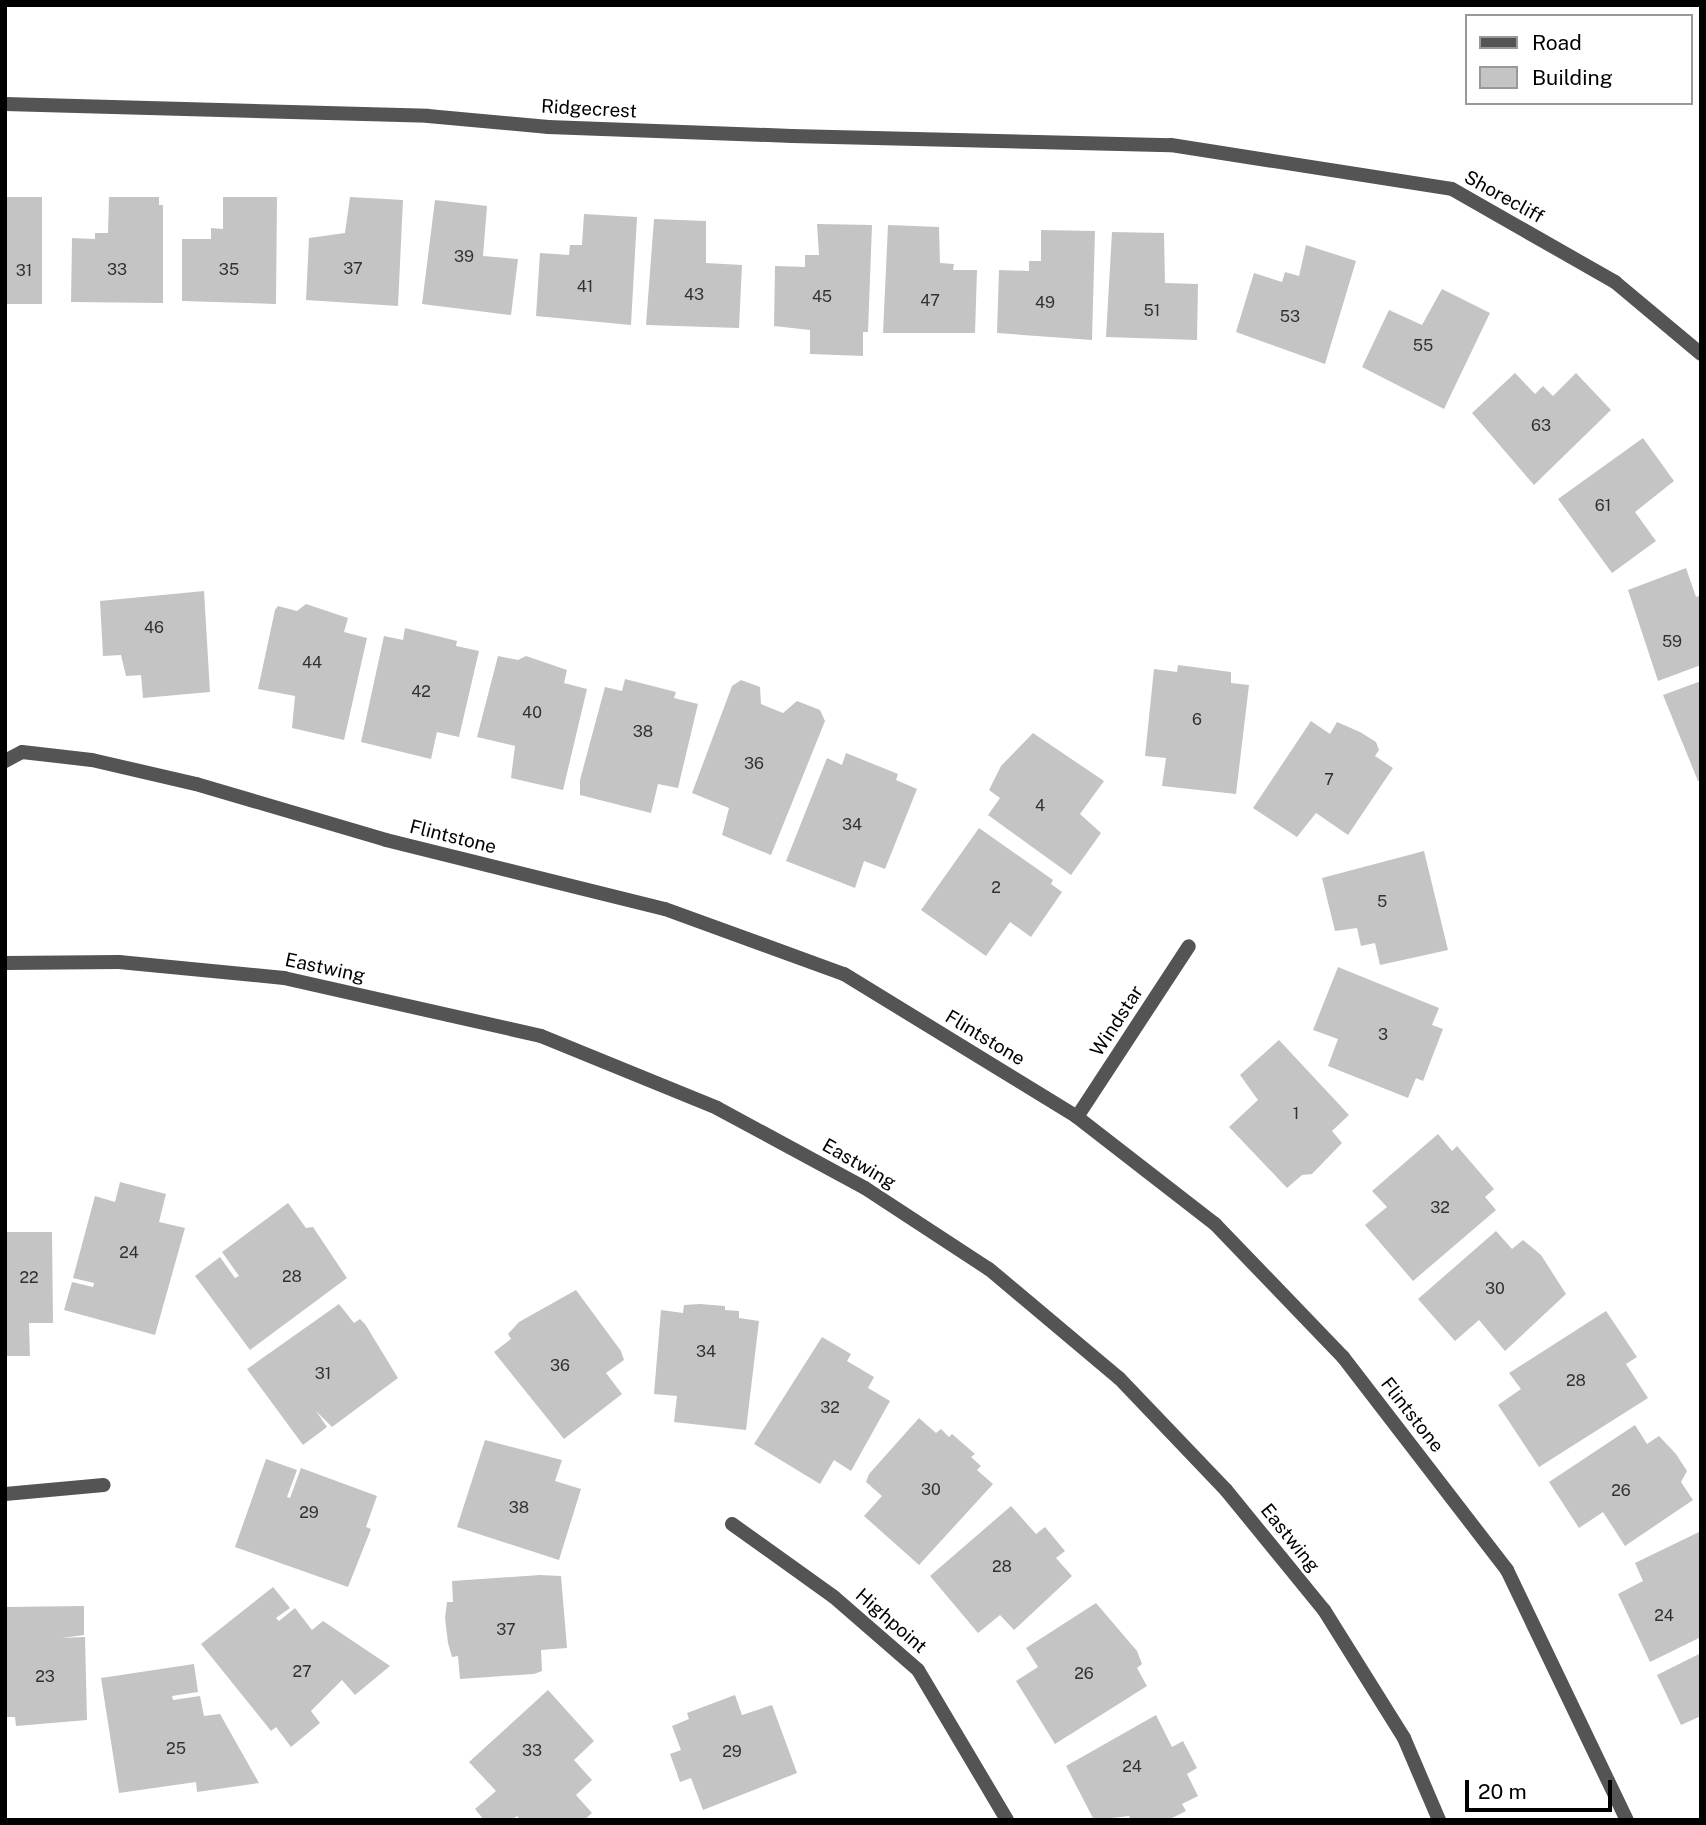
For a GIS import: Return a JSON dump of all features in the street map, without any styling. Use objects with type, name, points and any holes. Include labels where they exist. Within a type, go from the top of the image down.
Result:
[{"type":"street","name":"Ridgecrest","points":[[5,104],[428,116],[548,127],[792,136],[1171,145]]},
{"type":"street","name":"Shorecliff","points":[[1171,145],[1452,188],[1615,282],[1701,354]]},
{"type":"street","name":"Flintstone","points":[[5,761],[22,752],[92,760],[196,784],[386,841],[665,909],[844,974],[1077,1117],[1215,1224],[1343,1357],[1507,1570],[1627,1820]]},
{"type":"street","name":"Windstar","points":[[1077,1117],[1189,946]]},
{"type":"street","name":"Eastwing","points":[[5,963],[119,962],[284,978],[541,1036],[717,1108],[865,1188],[989,1269],[1059,1327],[1119,1378],[1226,1490],[1324,1610],[1404,1738],[1439,1820]]},
{"type":"street","points":[[5,1494],[104,1485]]},
{"type":"street","name":"Highpoint","points":[[732,1524],[834,1597],[918,1670],[1007,1820]]},
{"type":"building","points":[[5,197],[42,197],[42,304],[5,304]]},
{"type":"building","points":[[109,197],[159,197],[159,205],[163,205],[163,303],[71,302],[72,238],[95,239],[95,233],[108,233]]},
{"type":"building","points":[[223,197],[277,197],[276,304],[182,301],[182,239],[211,239],[211,228],[223,229]]},
{"type":"building","points":[[350,197],[403,200],[398,306],[306,300],[309,238],[345,233]]},
{"type":"building","points":[[435,200],[487,206],[483,256],[518,259],[511,315],[422,304]]},
{"type":"building","points":[[584,214],[637,217],[631,325],[536,316],[540,253],[569,255],[570,245],[582,245]]},
{"type":"building","points":[[654,219],[706,221],[706,263],[742,265],[739,328],[646,325]]},
{"type":"building","points":[[817,224],[872,225],[868,332],[863,332],[863,356],[810,354],[810,330],[774,326],[775,266],[805,267],[805,255],[819,255]]},
{"type":"building","points":[[888,225],[939,227],[940,263],[954,264],[953,270],[977,270],[975,333],[883,333]]},
{"type":"building","points":[[1041,230],[1095,231],[1092,340],[997,333],[999,270],[1029,271],[1029,261],[1041,261]]},
{"type":"building","points":[[1112,232],[1164,233],[1165,283],[1198,284],[1197,340],[1106,337]]},
{"type":"building","points":[[1306,245],[1356,261],[1325,364],[1236,332],[1254,273],[1282,282],[1285,272],[1299,276]]},
{"type":"building","points":[[1442,289],[1490,313],[1444,409],[1362,367],[1389,310],[1422,325]]},
{"type":"building","points":[[1515,373],[1535,394],[1543,386],[1553,396],[1576,373],[1611,410],[1534,485],[1472,413]]},
{"type":"building","points":[[1643,438],[1674,481],[1635,512],[1656,541],[1612,573],[1558,499]]},
{"type":"building","points":[[1686,568],[1696,597],[1701,595],[1701,665],[1658,681],[1628,590]]},
{"type":"building","points":[[204,591],[210,692],[143,698],[141,675],[126,676],[121,655],[103,656],[100,601]]},
{"type":"building","points":[[306,604],[348,618],[344,632],[367,638],[344,740],[292,728],[295,696],[258,689],[275,610],[278,606],[297,611]]},
{"type":"building","points":[[405,628],[457,641],[456,646],[479,651],[459,737],[437,732],[431,759],[361,742],[384,636],[403,640]]},
{"type":"building","points":[[498,656],[518,660],[526,656],[567,670],[564,683],[587,689],[563,790],[511,778],[515,746],[477,737]]},
{"type":"building","points":[[1178,665],[1231,672],[1231,683],[1249,685],[1236,794],[1162,786],[1166,758],[1145,756],[1154,669],[1177,672]]},
{"type":"building","points":[[625,679],[676,692],[674,698],[698,704],[678,788],[658,784],[651,813],[580,795],[580,780],[605,687],[622,691]]},
{"type":"building","points":[[741,680],[760,687],[761,704],[783,713],[797,701],[820,710],[825,721],[771,855],[722,835],[729,808],[692,793],[732,686]]},
{"type":"building","points":[[1701,681],[1701,780],[1698,781],[1663,695]]},
{"type":"building","points":[[1311,721],[1330,734],[1337,722],[1360,732],[1376,742],[1379,750],[1375,756],[1393,768],[1348,835],[1316,813],[1297,837],[1253,808]]},
{"type":"building","points":[[1033,733],[1104,781],[1080,814],[1101,833],[1071,875],[988,815],[1000,798],[989,790],[1001,766]]},
{"type":"building","points":[[846,753],[898,774],[896,780],[917,789],[885,869],[864,861],[855,888],[786,861],[827,758],[842,765]]},
{"type":"building","points":[[979,828],[1053,880],[1051,884],[1062,892],[1031,937],[1010,922],[986,956],[921,910]]},
{"type":"building","points":[[1424,851],[1448,950],[1380,965],[1375,943],[1361,946],[1357,928],[1335,931],[1322,878]]},
{"type":"building","points":[[1338,967],[1439,1008],[1432,1025],[1443,1029],[1423,1081],[1416,1078],[1408,1098],[1328,1066],[1338,1039],[1313,1030]]},
{"type":"building","points":[[1279,1040],[1349,1115],[1332,1131],[1342,1143],[1312,1174],[1302,1175],[1287,1188],[1229,1127],[1258,1100],[1240,1075]]},
{"type":"building","points":[[1438,1134],[1452,1151],[1457,1146],[1494,1189],[1485,1197],[1496,1210],[1413,1281],[1365,1225],[1387,1207],[1372,1191]]},
{"type":"building","points":[[120,1182],[166,1194],[159,1222],[185,1228],[155,1335],[64,1310],[72,1282],[93,1287],[94,1283],[73,1278],[95,1196],[115,1202]]},
{"type":"building","points":[[288,1203],[306,1228],[313,1227],[347,1278],[250,1350],[195,1276],[220,1257],[235,1278],[239,1276],[222,1252]]},
{"type":"building","points":[[1496,1231],[1512,1249],[1523,1240],[1541,1255],[1566,1294],[1505,1351],[1479,1320],[1455,1341],[1418,1299]]},
{"type":"building","points":[[5,1232],[52,1232],[53,1323],[29,1323],[30,1356],[5,1356]]},
{"type":"building","points":[[576,1290],[621,1351],[624,1360],[606,1373],[622,1394],[564,1439],[494,1352],[511,1339],[508,1334],[519,1322]]},
{"type":"building","points":[[339,1304],[354,1323],[360,1319],[365,1324],[398,1378],[332,1427],[316,1411],[327,1427],[303,1445],[247,1369]]},
{"type":"building","points":[[684,1305],[725,1306],[725,1310],[739,1311],[739,1318],[759,1321],[746,1430],[674,1422],[677,1396],[654,1394],[661,1310],[683,1313]]},
{"type":"building","points":[[1606,1311],[1637,1357],[1626,1364],[1648,1398],[1539,1467],[1498,1405],[1521,1389],[1509,1373]]},
{"type":"building","points":[[822,1337],[851,1354],[847,1361],[874,1377],[868,1388],[890,1401],[851,1471],[834,1460],[820,1484],[754,1444]]},
{"type":"building","points":[[919,1418],[936,1433],[941,1429],[949,1437],[952,1434],[975,1454],[971,1457],[981,1466],[977,1470],[993,1484],[919,1565],[864,1516],[882,1496],[866,1482],[869,1474]]},
{"type":"building","points":[[1635,1425],[1647,1444],[1659,1436],[1676,1454],[1687,1471],[1681,1482],[1693,1500],[1625,1546],[1603,1512],[1579,1528],[1549,1482]]},
{"type":"building","points":[[485,1440],[562,1460],[555,1481],[581,1489],[559,1560],[457,1527]]},
{"type":"building","points":[[266,1459],[297,1470],[287,1497],[290,1498],[301,1468],[377,1496],[366,1527],[371,1529],[348,1587],[235,1547]]},
{"type":"building","points":[[1011,1506],[1036,1534],[1045,1527],[1065,1551],[1056,1558],[1072,1576],[1014,1630],[1000,1615],[978,1633],[930,1576]]},
{"type":"building","points":[[1701,1531],[1701,1637],[1650,1662],[1618,1594],[1643,1581],[1635,1563]]},
{"type":"building","points":[[561,1576],[567,1648],[541,1650],[542,1671],[534,1674],[460,1679],[458,1656],[452,1657],[445,1618],[447,1602],[453,1602],[452,1581]]},
{"type":"building","points":[[273,1587],[290,1608],[276,1618],[279,1621],[295,1608],[312,1630],[323,1621],[390,1666],[355,1695],[342,1680],[311,1711],[320,1723],[291,1747],[276,1727],[271,1731],[201,1644]]},
{"type":"building","points":[[1096,1603],[1137,1651],[1142,1664],[1137,1668],[1147,1686],[1055,1744],[1016,1681],[1038,1667],[1026,1648]]},
{"type":"building","points":[[84,1606],[84,1635],[62,1638],[85,1637],[87,1720],[16,1726],[15,1717],[5,1717],[5,1607]]},
{"type":"building","points":[[1701,1653],[1701,1716],[1681,1725],[1657,1675]]},
{"type":"building","points":[[194,1664],[198,1692],[172,1696],[173,1700],[200,1696],[204,1716],[220,1714],[259,1783],[197,1792],[196,1782],[119,1793],[101,1678]]},
{"type":"building","points":[[548,1690],[594,1741],[574,1760],[592,1780],[576,1795],[592,1813],[584,1820],[520,1820],[517,1816],[512,1820],[484,1820],[475,1809],[496,1791],[469,1762]]},
{"type":"building","points":[[735,1695],[742,1715],[772,1705],[797,1773],[703,1810],[691,1778],[680,1782],[670,1754],[681,1750],[672,1726],[689,1719],[687,1713]]},
{"type":"building","points":[[1156,1715],[1172,1747],[1183,1741],[1197,1768],[1187,1774],[1198,1796],[1182,1804],[1186,1811],[1168,1820],[1131,1820],[1129,1816],[1094,1820],[1066,1766]]}]
